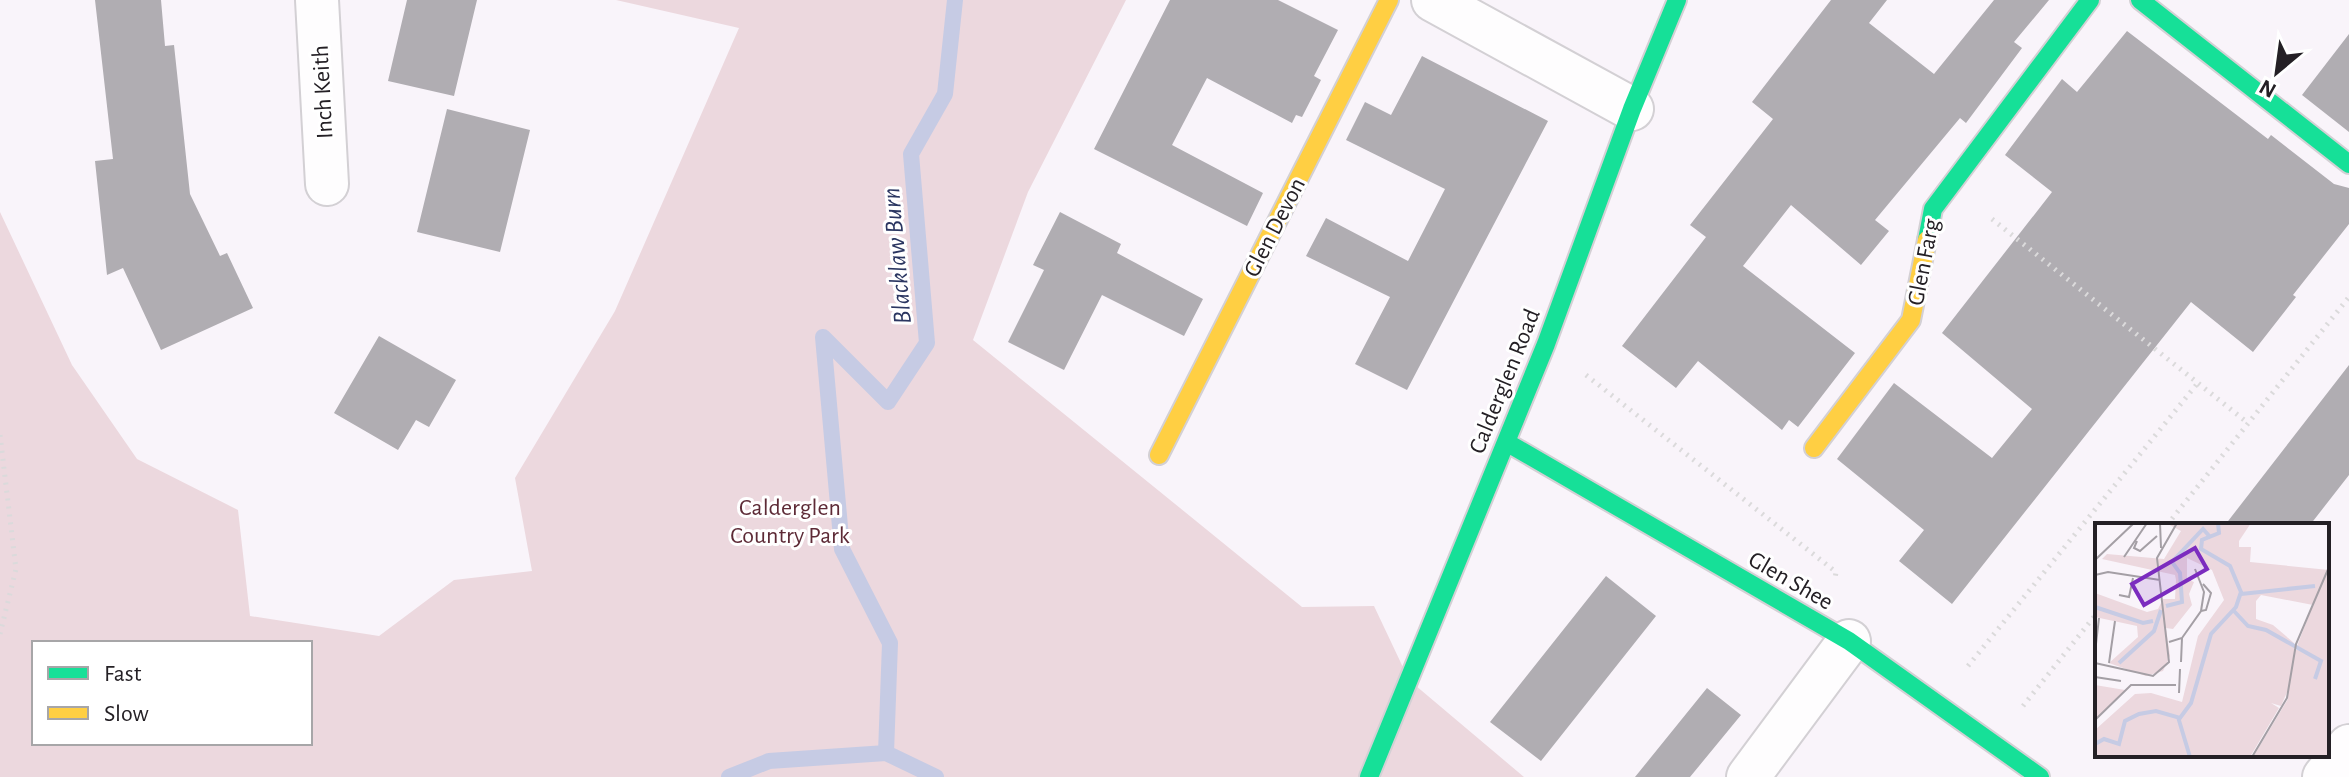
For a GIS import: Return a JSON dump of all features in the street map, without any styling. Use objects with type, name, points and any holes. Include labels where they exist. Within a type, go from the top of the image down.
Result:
[{"type":"street","name":"Inch Keith","points":[[317,0],[327,184]]},
{"type":"street","name":"Glen Devon","points":[[1159,455],[1389,0]]},
{"type":"street","points":[[1433,0],[1632,109]]},
{"type":"street","name":"Calderglen Road","points":[[1369,777],[1546,344],[1632,109],[1677,0]]},
{"type":"street","name":"Glen Farg","points":[[1814,448],[1911,320],[1933,209],[2090,0]]},
{"type":"street","points":[[2153,4],[2349,164]]},
{"type":"street","name":"Glen Shee","points":[[1506,442],[1837,634],[2040,777]]},
{"type":"street","points":[[1748,777],[1837,634]]},
{"type":"street","points":[[2324,777],[2349,746]]},
{"type":"path","points":[[1992,219],[2248,423]]},
{"type":"path","points":[[2169,523],[2349,297]]},
{"type":"path","points":[[1546,344],[1836,572],[1837,634]]},
{"type":"path","points":[[1937,704],[2197,384]]},
{"type":"path","points":[[0,435],[16,569],[0,634]]},
{"type":"path","points":[[1993,743],[2095,616]]},
{"type":"green space","name":"Calderglen Country Park","points":[[616,0],[1126,0],[1028,192],[973,340],[1302,607],[1374,606],[1409,680],[1524,777],[0,777],[0,212],[72,365],[137,459],[238,510],[250,616],[379,636],[454,580],[532,571],[515,478],[615,311],[739,28]]},
{"type":"building","points":[[95,0],[161,0],[165,46],[174,45],[190,194],[220,256],[227,253],[253,308],[161,350],[123,268],[107,275],[95,161],[113,159]]},
{"type":"building","points":[[407,0],[477,0],[454,96],[388,81]]},
{"type":"building","points":[[1170,0],[1278,0],[1338,30],[1314,76],[1321,80],[1302,117],[1296,115],[1292,123],[1207,78],[1172,145],[1263,193],[1247,226],[1094,149]]},
{"type":"building","points":[[1831,0],[1887,0],[1869,23],[1934,74],[1994,0],[2049,0],[2014,42],[2022,48],[1966,123],[1960,118],[1875,220],[1889,231],[1861,265],[1791,205],[1743,266],[1855,353],[1798,427],[1789,420],[1782,430],[1698,361],[1676,388],[1622,346],[1706,237],[1690,225],[1773,119],[1752,102]]},
{"type":"building","points":[[2127,31],[2268,139],[2271,135],[2334,184],[2349,188],[2349,224],[2253,352],[2191,302],[1952,604],[1899,561],[1924,530],[1837,459],[1894,383],[1992,458],[2032,409],[1942,333],[2052,192],[2005,155],[2062,79],[2077,92]]},
{"type":"building","points":[[2349,34],[2349,132],[2302,95]]},
{"type":"building","points":[[1422,56],[1548,121],[1407,390],[1355,364],[1390,297],[1306,256],[1326,218],[1408,261],[1445,189],[1346,140],[1365,102],[1391,115]]},
{"type":"building","points":[[447,109],[530,130],[500,252],[417,232]]},
{"type":"building","points":[[1060,212],[1121,244],[1117,253],[1203,299],[1184,336],[1102,295],[1064,370],[1008,342],[1044,270],[1033,265]]},
{"type":"building","points":[[379,336],[456,380],[429,427],[416,420],[398,450],[334,413]]},
{"type":"building","points":[[2349,365],[2349,475],[2312,523],[2227,523]]},
{"type":"building","points":[[1606,576],[1656,616],[1541,761],[1490,722]]},
{"type":"building","points":[[1707,688],[1741,715],[1690,777],[1635,777]]},
{"type":"waterway","name":"Blacklaw Burn","points":[[729,777],[769,761],[886,753],[890,643],[842,549],[823,337],[888,402],[927,343],[911,154],[945,94],[955,0]]},
{"type":"waterway","points":[[886,753],[936,777]]},
{"type":"traffic: fast","points":[[1369,777],[1546,344],[1632,109],[1677,0]]},
{"type":"traffic: fast","points":[[1927,240],[1933,209],[2090,0]]},
{"type":"traffic: fast","points":[[2140,0],[2349,164]]},
{"type":"traffic: fast","points":[[1506,442],[1849,641],[2040,777]]},
{"type":"traffic: slow","points":[[1159,455],[1389,0]]},
{"type":"traffic: slow","points":[[1814,448],[1911,320],[1927,240]]}]
